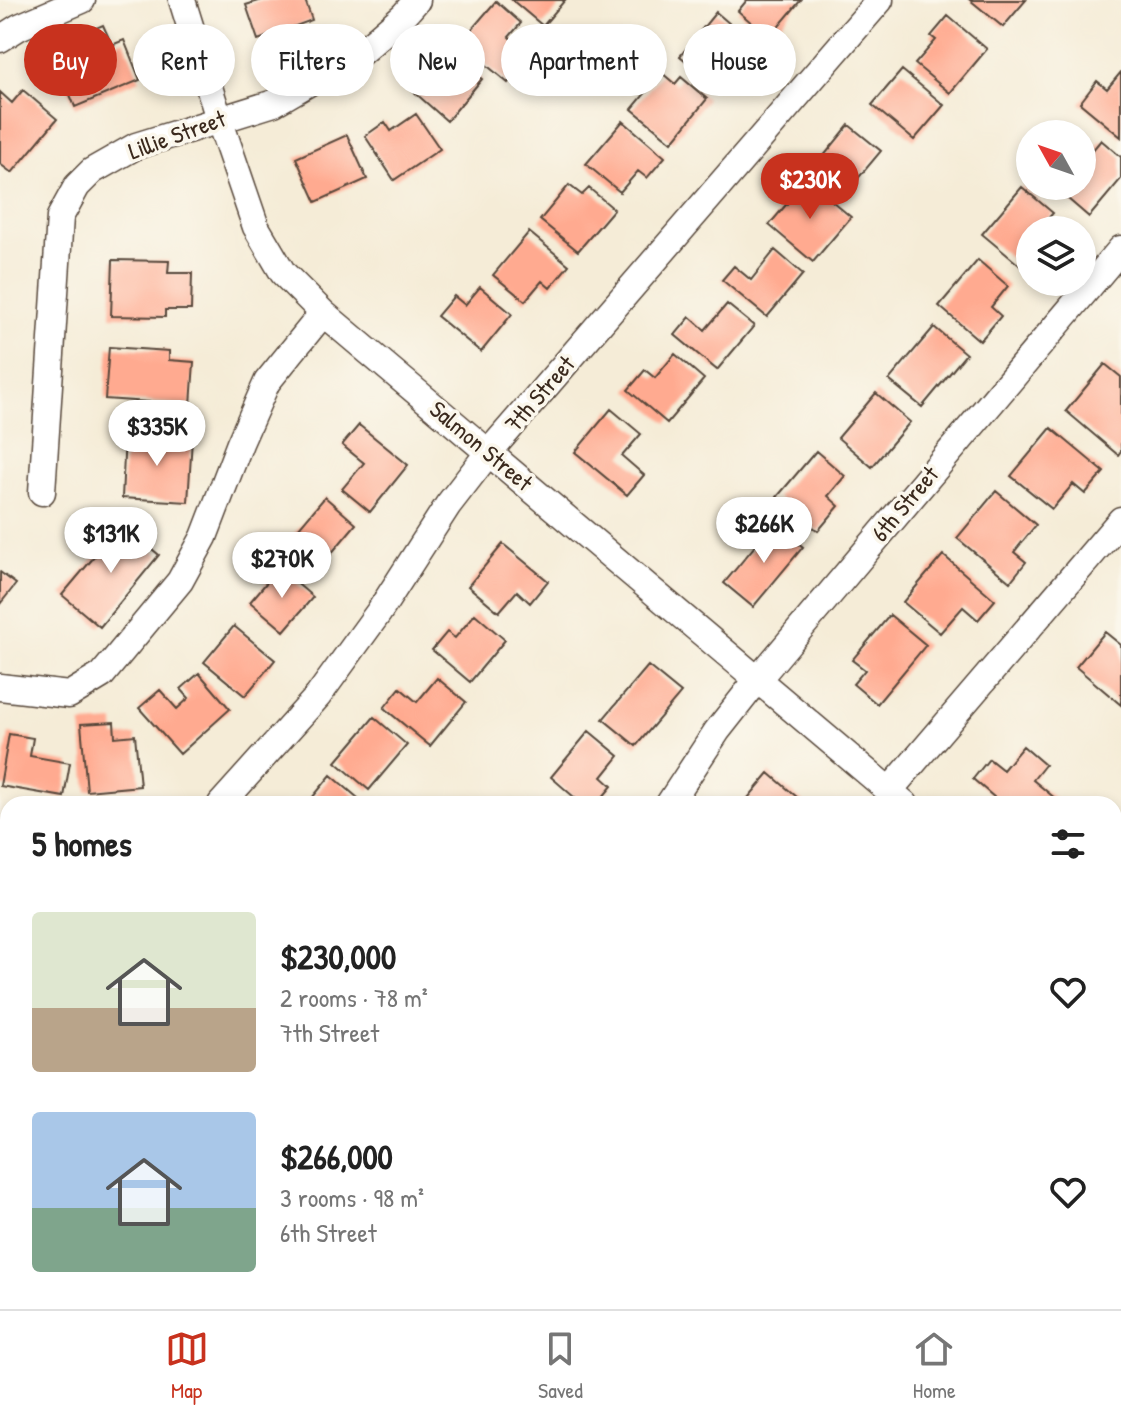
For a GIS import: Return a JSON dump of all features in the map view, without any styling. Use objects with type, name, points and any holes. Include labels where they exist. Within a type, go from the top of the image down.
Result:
[{"type":"street","points":[[0,39],[19,27],[82,0]]},
{"type":"street","name":"Salmon Street","points":[[182,0],[256,227],[283,273],[323,313],[895,796]]},
{"type":"street","name":"Lillie Street","points":[[42,492],[60,217],[77,186],[92,171],[136,146],[274,103],[360,53],[417,0]]},
{"type":"street","name":"7th Street","points":[[228,796],[318,696],[379,612],[448,505],[489,452],[880,0]]},
{"type":"street","name":"6th Street","points":[[674,796],[717,731],[758,679],[1121,249]]},
{"type":"street","points":[[0,687],[69,695],[102,675],[180,581],[204,537],[267,382],[323,313]]},
{"type":"street","points":[[899,796],[1121,520]]},
{"type":"building","points":[[262,0],[305,0],[312,20],[301,24],[253,24],[246,5]]},
{"type":"building","points":[[512,0],[565,0],[545,24],[541,24]]},
{"type":"building","points":[[747,0],[801,0],[781,24],[753,24],[738,11]]},
{"type":"building","points":[[970,0],[1026,0],[1003,27]]},
{"type":"building","points":[[496,1],[521,23],[501,24],[501,77],[485,64],[485,24],[476,24]]},
{"type":"building","points":[[716,12],[730,24],[706,24]]},
{"type":"building","points":[[948,16],[987,49],[950,93],[915,64],[936,40],[931,36]]},
{"type":"building","points":[[124,40],[133,62],[133,83],[117,90],[117,43]]},
{"type":"building","points":[[902,70],[944,105],[914,140],[872,105]]},
{"type":"building","points":[[1121,72],[1121,137],[1080,103],[1097,81],[1107,89]]},
{"type":"building","points":[[667,77],[675,84],[681,77],[683,79],[683,96],[703,96],[707,99],[672,142],[632,109],[643,96],[667,96]]},
{"type":"building","points":[[23,90],[24,96],[30,96],[57,119],[12,173],[0,164],[0,92],[12,103]]},
{"type":"building","points":[[70,96],[101,96],[75,107]]},
{"type":"building","points":[[419,96],[468,96],[447,121]]},
{"type":"building","points":[[416,114],[440,149],[394,180],[365,136],[385,122],[391,131]]},
{"type":"building","points":[[623,121],[665,157],[647,178],[638,171],[620,192],[586,164]]},
{"type":"building","points":[[849,125],[881,151],[844,195],[813,169]]},
{"type":"building","points":[[347,135],[367,179],[316,202],[296,158]]},
{"type":"building","points":[[1101,140],[1121,157],[1121,179],[1088,216],[1069,200],[1096,200],[1096,146]]},
{"type":"building","points":[[807,180],[851,217],[813,262],[769,225]]},
{"type":"building","points":[[569,185],[582,195],[589,188],[614,209],[578,251],[540,220]]},
{"type":"building","points":[[1016,194],[1016,200],[1038,200],[1053,213],[1050,216],[1016,216],[1016,262],[982,234]]},
{"type":"building","points":[[529,232],[569,265],[550,288],[542,281],[525,301],[493,275]]},
{"type":"building","points":[[775,250],[803,274],[767,317],[722,280],[734,266],[751,280]]},
{"type":"building","points":[[113,260],[169,261],[168,273],[192,273],[191,310],[165,310],[165,317],[111,316]]},
{"type":"building","points":[[978,260],[1008,286],[991,307],[1001,316],[980,341],[939,306]]},
{"type":"building","points":[[480,287],[512,314],[481,352],[437,316],[454,296],[465,305]]},
{"type":"building","points":[[727,304],[754,326],[717,370],[675,335],[690,317],[705,330]]},
{"type":"building","points":[[934,327],[966,354],[922,407],[889,380]]},
{"type":"building","points":[[109,347],[169,351],[169,360],[194,362],[191,405],[105,399]]},
{"type":"building","points":[[675,354],[704,379],[667,423],[628,390],[645,370],[655,378]]},
{"type":"building","points":[[1105,364],[1121,377],[1121,451],[1118,455],[1066,411]]},
{"type":"building","points":[[876,393],[910,422],[872,467],[838,438]]},
{"type":"building","points":[[611,409],[641,434],[622,456],[644,475],[627,495],[575,452]]},
{"type":"building","points":[[359,425],[408,465],[370,512],[342,489],[364,463],[342,445]]},
{"type":"building","points":[[1051,428],[1104,472],[1085,494],[1073,484],[1052,509],[1011,476]]},
{"type":"building","points":[[125,435],[192,439],[188,502],[122,498]]},
{"type":"building","points":[[816,451],[845,476],[828,496],[839,506],[818,531],[777,497]]},
{"type":"building","points":[[996,491],[1036,525],[1014,552],[1026,562],[1010,582],[957,538]]},
{"type":"building","points":[[325,497],[356,524],[319,568],[287,542]]},
{"type":"building","points":[[774,523],[803,547],[753,607],[724,583]]},
{"type":"building","points":[[122,524],[159,555],[100,627],[62,595]]},
{"type":"building","points":[[503,544],[548,581],[530,603],[517,591],[499,612],[468,586]]},
{"type":"building","points":[[943,555],[995,600],[978,620],[963,607],[940,633],[903,602]]},
{"type":"building","points":[[279,568],[313,597],[284,631],[250,602]]},
{"type":"building","points":[[0,572],[16,584],[0,604]]},
{"type":"building","points":[[475,614],[505,640],[470,682],[432,650],[447,632],[455,638]]},
{"type":"building","points":[[890,615],[926,645],[877,704],[853,684],[865,670],[852,660]]},
{"type":"building","points":[[234,626],[275,660],[245,696],[204,662]]},
{"type":"building","points":[[1105,632],[1121,645],[1121,705],[1076,667]]},
{"type":"building","points":[[648,666],[681,693],[636,746],[603,719]]},
{"type":"building","points":[[199,673],[230,709],[180,754],[139,708],[160,690],[177,709],[189,698],[181,689]]},
{"type":"building","points":[[437,678],[466,702],[430,746],[384,708],[400,688],[417,702]]},
{"type":"building","points":[[374,717],[407,745],[369,790],[336,762]]},
{"type":"building","points":[[114,722],[115,737],[135,735],[140,786],[87,791],[81,724]]},
{"type":"building","points":[[589,731],[619,756],[602,777],[612,786],[604,796],[573,796],[551,777]]},
{"type":"building","points":[[9,734],[33,738],[30,756],[70,763],[64,796],[0,786]]},
{"type":"building","points":[[1023,746],[1045,765],[1033,780],[1052,796],[993,796],[973,779],[989,759],[1003,770]]},
{"type":"building","points":[[769,773],[796,796],[750,796]]},
{"type":"building","points":[[331,775],[356,796],[314,796]]}]
